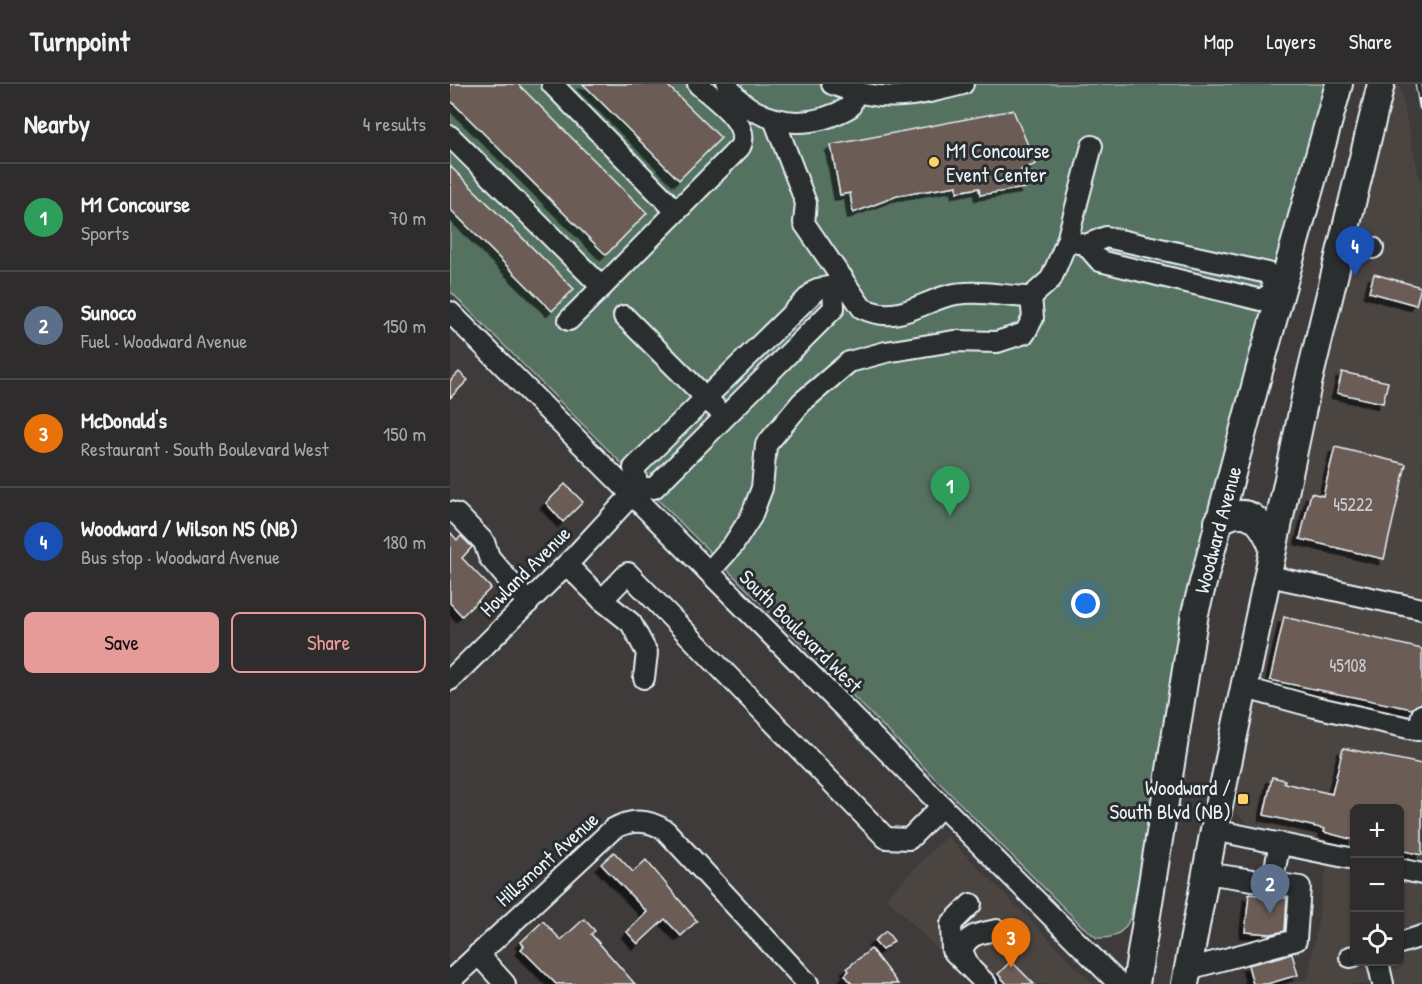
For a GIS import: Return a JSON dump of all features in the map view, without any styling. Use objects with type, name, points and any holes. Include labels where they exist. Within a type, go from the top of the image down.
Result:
[{"type":"main road","name":"Woodward Avenue","points":[[1136,984],[1196,613],[1279,291],[1340,84]]},
{"type":"main road","points":[[1186,977],[1205,873],[1308,384],[1381,84]]},
{"type":"main road","points":[[1218,522],[1232,513],[1248,514],[1265,527],[1273,548]]},
{"type":"street","points":[[552,84],[676,211]]},
{"type":"street","points":[[569,320],[740,147],[744,139],[743,130],[698,84]]},
{"type":"street","points":[[727,84],[747,106],[774,119],[806,123],[827,118],[850,107],[855,92]]},
{"type":"street","points":[[832,84],[855,92],[893,99],[963,84]]},
{"type":"street","points":[[774,119],[806,203],[804,223],[838,281],[862,308],[876,315],[898,314],[962,292],[1031,297],[1051,279],[1067,241],[1092,147]]},
{"type":"street","points":[[450,136],[602,287]]},
{"type":"street","points":[[1067,241],[1086,245],[1106,237],[1268,273],[1279,291],[1262,300],[1163,278],[1100,261],[1086,245]]},
{"type":"street","points":[[1343,239],[1373,248]]},
{"type":"street","points":[[838,281],[834,308],[654,488],[635,491],[634,468],[817,289],[838,281]]},
{"type":"street","points":[[709,572],[733,545],[751,517],[762,488],[766,445],[802,402],[849,362],[886,352],[954,341],[997,342],[1025,333],[1033,318],[1031,297]]},
{"type":"street","name":"South Boulevard West","points":[[450,312],[635,491],[709,572],[1119,984]]},
{"type":"street","points":[[624,316],[725,418]]},
{"type":"street","name":"Howland Avenue","points":[[450,680],[567,564],[635,491]]},
{"type":"street","points":[[450,512],[457,514],[484,542],[489,557],[528,603]]},
{"type":"street","points":[[567,564],[602,600],[631,623],[647,653],[644,678]]},
{"type":"street","points":[[602,600],[628,573],[886,838],[909,839],[942,806]]},
{"type":"street","points":[[1269,576],[1422,609]]},
{"type":"street","points":[[1245,688],[1315,707],[1418,730],[1422,715]]},
{"type":"street","name":"Hillsmont Avenue","points":[[450,981],[613,829],[627,823],[641,822],[660,827],[671,836],[808,984]]},
{"type":"street","points":[[1214,830],[1350,858]]},
{"type":"street","points":[[1272,882],[1280,843]]},
{"type":"street","points":[[1404,870],[1422,874]]},
{"type":"street","points":[[1186,977],[1296,940],[1300,886],[1205,873]]},
{"type":"street","points":[[971,904],[950,928],[952,950],[986,984]]},
{"type":"street","points":[[971,970],[962,951],[965,943],[975,935],[997,930]]},
{"type":"street","points":[[1404,942],[1422,936]]},
{"type":"street","points":[[478,954],[506,984]]},
{"type":"street","points":[[1379,966],[1383,984]]},
{"type":"shaded area","points":[[1396,84],[1399,84],[1422,190],[1422,984],[1285,984],[1308,979],[1331,844],[1250,825],[1237,814],[1234,801],[1325,379]]},
{"type":"shaded area","points":[[947,836],[1093,984],[972,984],[886,897]]},
{"type":"green space","points":[[450,84],[1327,84],[1158,786],[1131,915],[1123,930],[1109,937],[1097,938],[1081,925],[450,291]]},
{"type":"building","points":[[450,84],[518,84],[647,213],[606,255],[450,100]]},
{"type":"building","points":[[583,84],[666,84],[721,138],[679,180]]},
{"type":"building","name":"M1 Concourse Event Center","points":[[1013,110],[1036,164],[1021,170],[1026,188],[980,195],[979,188],[957,192],[957,186],[897,196],[853,213],[850,193],[840,195],[831,145]]},
{"type":"building","points":[[450,166],[574,289],[552,311],[450,209]]},
{"type":"building","points":[[1374,274],[1421,287],[1416,305],[1369,292]]},
{"type":"building","points":[[459,372],[468,380],[450,398],[450,381]]},
{"type":"building","points":[[1342,372],[1388,382],[1383,403],[1337,393]]},
{"type":"building","points":[[1335,447],[1406,464],[1384,559],[1300,539],[1311,493],[1323,496]]},
{"type":"building","points":[[565,484],[583,502],[563,522],[546,503]]},
{"type":"building","points":[[450,532],[457,540],[461,536],[472,547],[462,558],[491,588],[462,616],[450,603]]},
{"type":"building","points":[[1284,617],[1422,649],[1422,703],[1412,709],[1270,680]]},
{"type":"building","points":[[1343,748],[1422,764],[1422,855],[1404,851],[1404,804],[1350,804],[1350,839],[1324,832],[1325,829],[1264,815],[1272,777],[1285,780],[1284,783],[1332,794]]},
{"type":"building","points":[[614,852],[633,872],[646,860],[697,921],[681,936],[665,919],[638,944],[627,932],[647,912],[601,864]]},
{"type":"building","points":[[1249,894],[1287,898],[1285,931],[1271,934],[1245,932]]},
{"type":"building","points":[[584,919],[595,931],[591,934],[635,984],[556,984],[521,949],[524,946],[521,942],[543,921],[561,940]]},
{"type":"building","points":[[886,931],[894,941],[882,950],[874,941]]},
{"type":"building","points":[[871,949],[898,984],[852,984],[845,975],[849,971],[847,968]]},
{"type":"building","points":[[1292,954],[1298,975],[1267,984],[1253,984],[1248,965]]},
{"type":"building","points":[[1011,961],[1034,984],[1007,984],[998,974]]},
{"type":"railway","points":[[1418,84],[1422,107]]},
{"type":"place","name":"M1 Concourse Event Center","points":[[934,162]]},
{"type":"place","name":"Woodward / Wilson NS (NB)","points":[[1355,276]]},
{"type":"place","name":"M1 Concourse","points":[[950,516]]},
{"type":"place","name":"Woodward / South Blvd (NB)","points":[[1243,799]]},
{"type":"place","name":"Sunoco","points":[[1270,914]]},
{"type":"place","name":"McDonald's","points":[[1011,968]]}]
